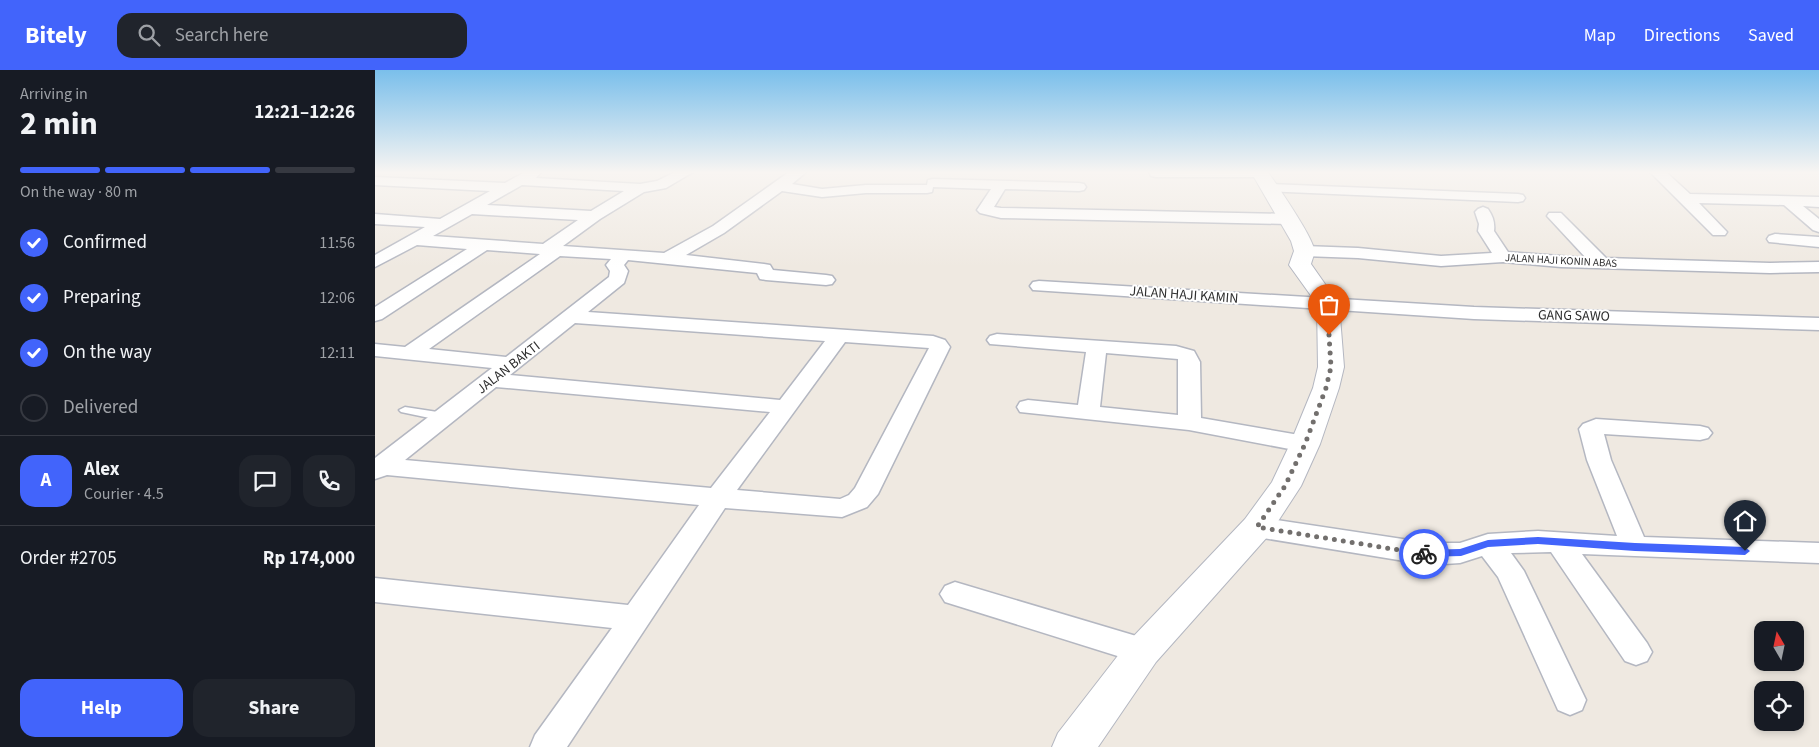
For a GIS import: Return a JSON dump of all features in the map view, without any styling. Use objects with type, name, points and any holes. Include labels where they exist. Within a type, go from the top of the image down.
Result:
[{"type":"street","points":[[377,259],[480,204]]},
{"type":"street","points":[[410,354],[552,250],[594,216],[614,204]]},
{"type":"street","points":[[665,258],[701,241],[730,223],[756,204]]},
{"type":"street","points":[[989,204],[985,210],[1001,213],[1288,219]]},
{"type":"street","points":[[1073,747],[1143,651],[1257,527],[1285,486],[1305,444],[1326,388],[1331,367],[1328,304],[1319,289],[1299,266],[1304,251],[1301,241],[1279,204]]},
{"type":"street","points":[[1691,204],[1719,232]]},
{"type":"street","points":[[1791,204],[1819,227]]},
{"type":"street","points":[[470,209],[594,216]]},
{"type":"street","points":[[1483,212],[1487,224],[1486,231],[1503,257]]},
{"type":"street","points":[[1555,216],[1600,262]]},
{"type":"street","points":[[375,219],[443,224]]},
{"type":"street","points":[[1775,239],[1819,242]]},
{"type":"street","points":[[415,240],[665,258],[764,268],[766,275],[826,280]]},
{"type":"street","points":[[375,315],[484,245]]},
{"type":"street","name":"JALAN HAJI KONIN ABAS","points":[[1304,251],[1367,254],[1441,261],[1503,257],[1561,262],[1770,268],[1819,267]]},
{"type":"street","name":"JALAN BAKTI","points":[[377,468],[492,380],[618,279],[619,271],[615,265],[623,255]]},
{"type":"street","name":"JALAN HAJI KAMIN","points":[[1039,286],[1328,304]]},
{"type":"street","name":"GANG SAWO","points":[[1328,304],[1474,313],[1819,324]]},
{"type":"street","points":[[377,468],[842,508],[858,501],[865,494],[940,347],[939,344],[933,342],[571,317]]},
{"type":"street","points":[[547,747],[718,498],[839,336]]},
{"type":"street","points":[[997,340],[1176,352],[1187,355],[1190,362],[1189,423]]},
{"type":"street","points":[[1087,413],[1097,346]]},
{"type":"street","points":[[375,350],[512,364]]},
{"type":"street","points":[[492,380],[786,407]]},
{"type":"street","points":[[1028,407],[1189,423],[1305,444]]},
{"type":"street","points":[[1635,547],[1599,460],[1591,429],[1596,426],[1700,434]]},
{"type":"street","points":[[1257,527],[1429,554],[1461,553],[1488,544],[1558,540],[1635,547],[1819,553]]},
{"type":"street","points":[[1558,540],[1636,652]]},
{"type":"street","points":[[1488,544],[1510,571],[1570,700]]},
{"type":"street","points":[[375,590],[636,618]]},
{"type":"street","points":[[955,594],[1143,651]]},
{"type":"lane","points":[[405,410],[444,417]]},
{"type":"way so far","points":[[1329,335],[1331,367],[1326,388],[1305,444],[1285,486],[1257,527],[1424,554]]},
{"type":"route","points":[[1424,554],[1461,553],[1488,544],[1538,540],[1635,547],[1745,551]]}]
